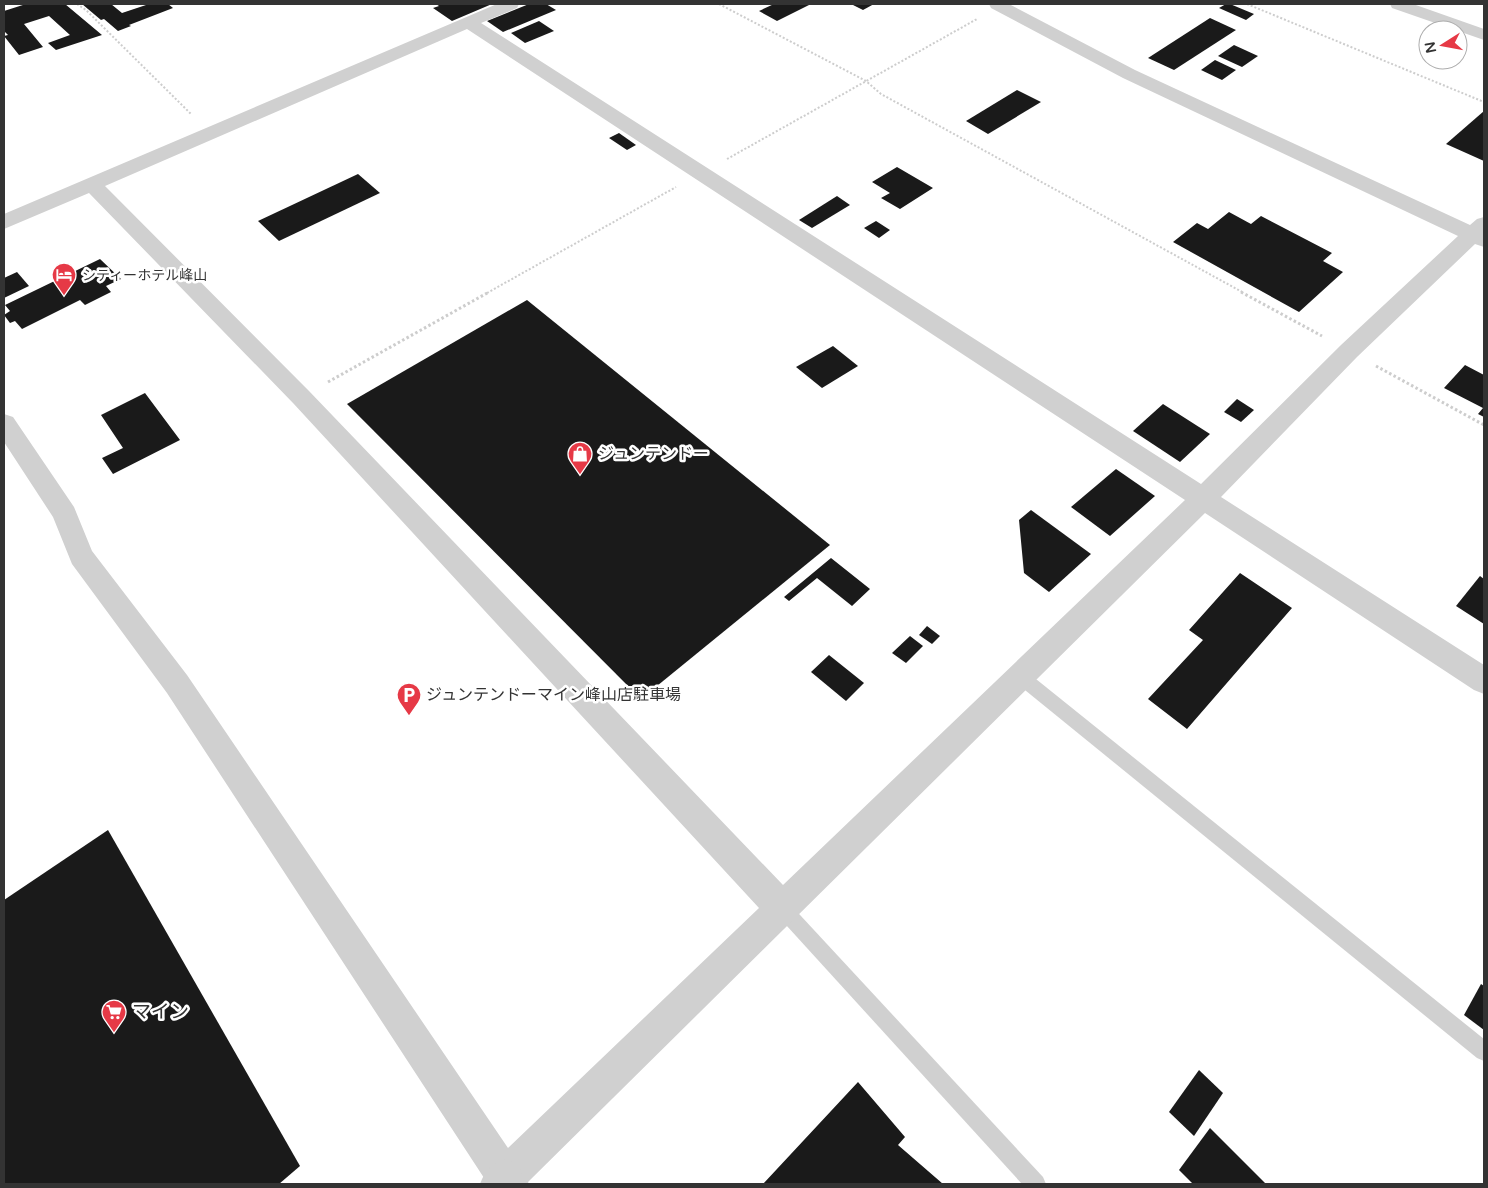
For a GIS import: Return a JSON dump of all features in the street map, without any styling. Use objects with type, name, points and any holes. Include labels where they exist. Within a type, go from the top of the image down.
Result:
[{"type":"street","points":[[4,222],[511,4]]},
{"type":"street","points":[[1398,4],[1484,35]]},
{"type":"street","points":[[4,423],[65,514],[81,556],[177,684],[505,1182],[782,908],[1204,498],[1349,351],[1481,233],[1129,74],[999,5]]},
{"type":"street","points":[[468,22],[699,174],[1204,498],[1484,681]]},
{"type":"street","points":[[92,185],[301,397],[782,908]]},
{"type":"lane","points":[[1020,676],[1484,1051]]},
{"type":"lane","points":[[782,908],[1036,1184]]},
{"type":"path","points":[[77,4],[86,10],[211,134]]},
{"type":"path","points":[[719,4],[866,81],[881,94],[1484,425]]},
{"type":"path","points":[[1246,4],[1484,102]]},
{"type":"path","points":[[301,397],[999,5]]},
{"type":"building","points":[[26,4],[65,4],[102,35],[56,50],[48,43],[70,35],[49,16],[24,24],[43,47],[19,55],[4,36],[8,35],[4,31],[4,11]]},
{"type":"building","points":[[82,4],[111,4],[122,13],[149,4],[168,4],[173,8],[118,31]]},
{"type":"building","points":[[436,4],[492,4],[452,21],[433,8],[439,6]]},
{"type":"building","points":[[529,4],[546,4],[556,10],[503,32],[487,21]]},
{"type":"building","points":[[774,4],[811,4],[777,21],[759,11]]},
{"type":"building","points":[[851,4],[874,4],[863,10]]},
{"type":"building","points":[[1226,4],[1254,14],[1246,20],[1219,8]]},
{"type":"building","points":[[1210,18],[1236,30],[1174,70],[1148,58]]},
{"type":"building","points":[[539,21],[554,31],[525,43],[511,33]]},
{"type":"building","points":[[1234,45],[1258,56],[1242,67],[1218,56]]},
{"type":"building","points":[[1215,60],[1236,70],[1222,80],[1201,70]]},
{"type":"building","points":[[1017,90],[1041,102],[988,134],[966,121]]},
{"type":"building","points":[[1484,111],[1484,161],[1446,144]]},
{"type":"building","points":[[619,133],[636,145],[627,150],[609,138]]},
{"type":"building","points":[[897,167],[933,188],[900,209],[881,198],[890,193],[872,182]]},
{"type":"building","points":[[358,174],[380,193],[279,241],[258,221]]},
{"type":"building","points":[[837,196],[850,205],[812,228],[799,220]]},
{"type":"building","points":[[1229,212],[1251,224],[1261,216],[1332,253],[1323,261],[1343,272],[1299,312],[1173,242],[1197,223],[1208,229]]},
{"type":"building","points":[[876,221],[890,230],[879,238],[864,228]]},
{"type":"building","name":"シティーホテル峰山","points":[[100,259],[121,279],[106,286],[111,292],[85,305],[80,300],[22,329],[15,321],[10,323],[4,315],[10,311],[5,305]]},
{"type":"building","points":[[17,272],[29,286],[4,298],[4,278]]},
{"type":"building","name":"ジュンテンドー","points":[[527,300],[830,545],[641,699],[347,404]]},
{"type":"building","points":[[833,346],[858,366],[822,388],[796,367]]},
{"type":"building","points":[[1465,365],[1484,375],[1484,417],[1478,414],[1483,408],[1444,388]]},
{"type":"building","points":[[145,393],[180,440],[113,474],[102,458],[123,448],[101,415]]},
{"type":"building","points":[[1237,399],[1254,410],[1241,422],[1224,412]]},
{"type":"building","points":[[1163,404],[1210,434],[1180,462],[1133,431]]},
{"type":"building","points":[[1116,469],[1155,496],[1110,536],[1071,507]]},
{"type":"building","points":[[1031,510],[1091,554],[1049,592],[1024,573],[1019,520]]},
{"type":"building","points":[[831,558],[870,589],[852,606],[817,578],[789,601],[784,597]]},
{"type":"building","points":[[1240,573],[1292,608],[1187,729],[1148,699],[1203,640],[1189,630]]},
{"type":"building","points":[[1480,576],[1484,579],[1484,624],[1456,606]]},
{"type":"building","points":[[927,626],[940,636],[932,644],[919,635]]},
{"type":"building","points":[[910,636],[923,646],[906,663],[892,653]]},
{"type":"building","points":[[829,655],[864,683],[846,701],[811,672]]},
{"type":"building","name":"マイン","points":[[108,830],[300,1166],[279,1184],[4,1184],[4,900]]},
{"type":"building","points":[[1481,984],[1484,986],[1484,1030],[1464,1015]]},
{"type":"building","points":[[1199,1070],[1223,1093],[1194,1136],[1169,1112]]},
{"type":"building","points":[[858,1082],[905,1137],[898,1145],[943,1184],[763,1184]]},
{"type":"building","points":[[1210,1128],[1266,1184],[1193,1184],[1179,1170]]},
{"type":"place","name":"シティーホテル峰山","points":[[64,296]]},
{"type":"place","name":"ジュンテンドー","points":[[580,475]]},
{"type":"place","name":"ジュンテンドーマイン峰山店駐車場","points":[[409,716]]},
{"type":"place","name":"マイン","points":[[114,1033]]}]
